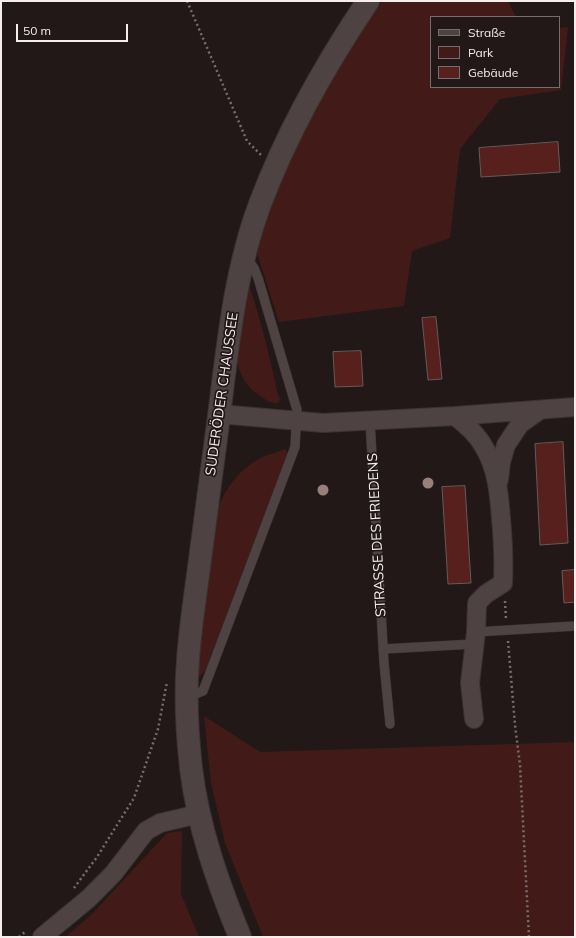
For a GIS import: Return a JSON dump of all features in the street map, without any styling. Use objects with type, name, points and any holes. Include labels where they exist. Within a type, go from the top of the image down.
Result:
[{"type":"street","name":"SUDERÖDER CHAUSSEE","points":[[240,937],[217,878],[199,814],[191,770],[186,698],[192,618],[219,414],[237,291],[259,205],[276,164],[325,68],[368,1]]},
{"type":"street","points":[[219,414],[323,423],[455,416],[575,407]]},
{"type":"street","points":[[498,484],[501,462],[506,445],[520,424],[540,410]]},
{"type":"street","points":[[455,416],[470,428],[484,446],[492,464],[498,484],[505,556],[503,582],[486,594],[477,604],[470,683],[474,719]]},
{"type":"street","points":[[36,932],[88,899],[113,874],[146,831],[160,823],[199,814]]},
{"type":"lane","points":[[186,698],[203,691],[213,668],[295,447],[297,410],[258,278],[254,268],[245,255]]},
{"type":"lane","name":"STRASSE DES FRIEDENS","points":[[370,420],[383,649],[390,724]]},
{"type":"lane","points":[[383,649],[475,638],[507,630],[575,626]]},
{"type":"path","points":[[187,1],[247,141],[261,156],[276,164]]},
{"type":"path","points":[[503,582],[515,725],[520,765],[529,937]]},
{"type":"path","points":[[70,893],[88,871],[134,798],[158,729],[168,680]]},
{"type":"path","points":[[19,937],[36,932]]},
{"type":"green space","points":[[382,1],[508,1],[516,16],[430,16],[430,88],[560,88],[560,28],[568,27],[561,90],[500,99],[460,149],[450,238],[412,251],[404,306],[279,322],[257,253],[259,234],[292,151],[337,67]]},
{"type":"green space","points":[[250,288],[262,328],[280,400],[278,403],[268,401],[255,392],[244,380],[239,370],[237,352],[247,289]]},
{"type":"green space","points":[[285,449],[288,453],[205,671],[200,676],[196,674],[216,512],[228,488],[239,474],[261,458]]},
{"type":"green space","points":[[204,716],[260,752],[575,742],[575,937],[263,937],[225,843],[211,783]]},
{"type":"green space","points":[[182,831],[181,894],[199,937],[65,937],[91,915],[167,833]]},
{"type":"building","points":[[558,142],[560,172],[481,177],[479,148]]},
{"type":"building","points":[[436,317],[442,379],[428,380],[422,318]]},
{"type":"building","points":[[361,351],[363,386],[335,387],[333,352]]},
{"type":"building","points":[[563,442],[568,543],[540,545],[535,444]]},
{"type":"building","points":[[465,486],[471,583],[448,584],[442,487]]},
{"type":"building","points":[[575,570],[575,602],[564,603],[562,571]]}]
